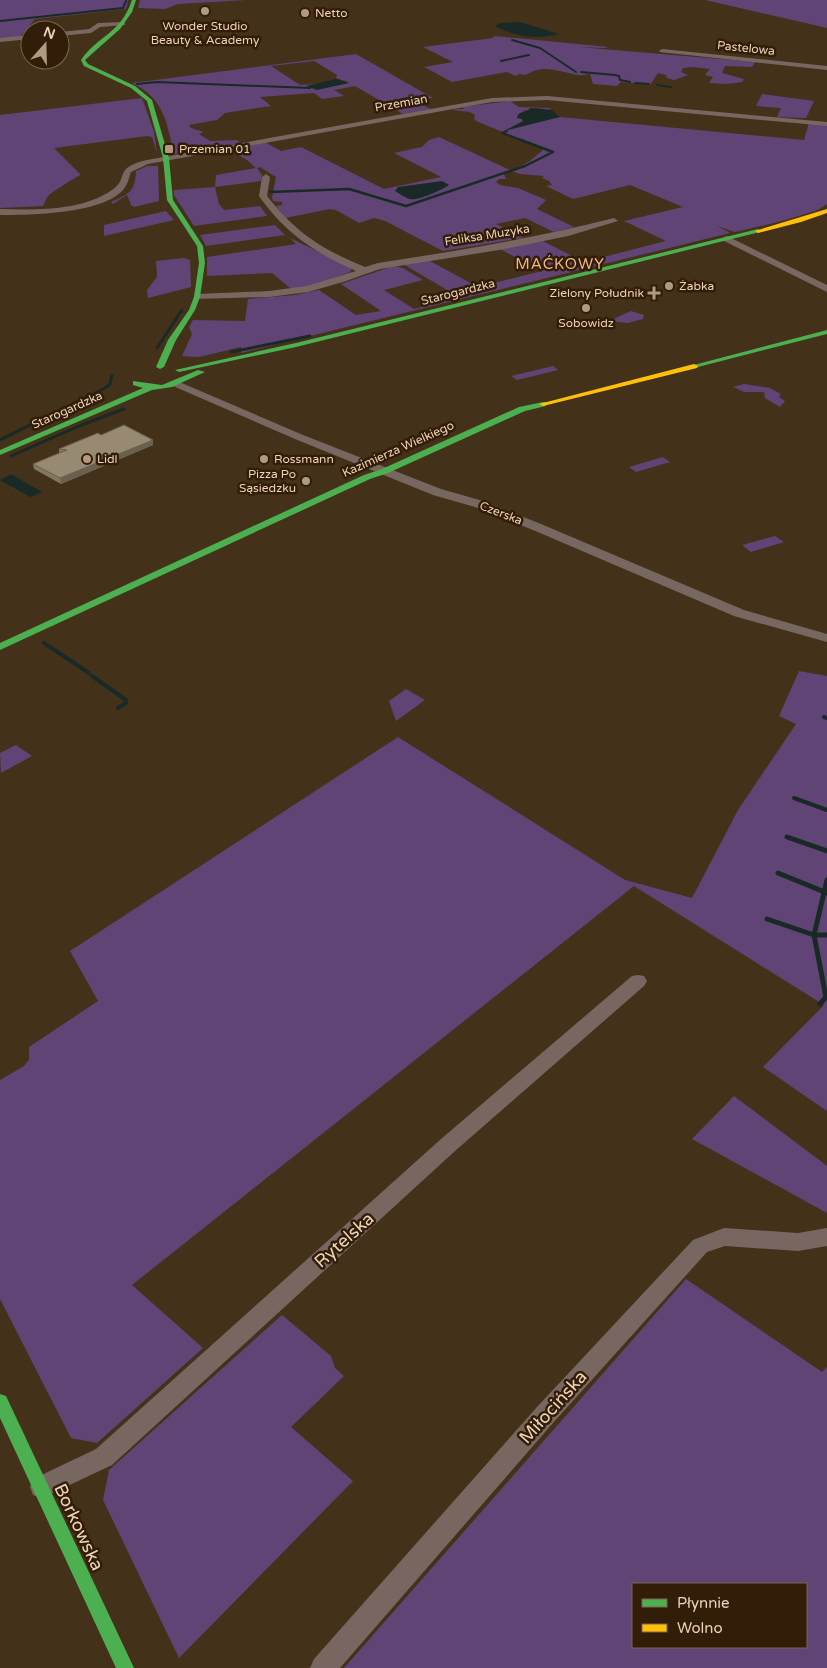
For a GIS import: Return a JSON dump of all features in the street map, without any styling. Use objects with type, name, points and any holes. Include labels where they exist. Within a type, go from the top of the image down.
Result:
[{"type":"main road","points":[[134,0],[131,12],[123,24],[114,35],[86,55],[84,62],[132,87],[146,97],[154,112],[166,158],[170,200],[200,246],[202,263],[197,297],[192,310],[156,368],[180,377]]},
{"type":"main road","name":"Starogardzka","points":[[0,453],[149,388],[164,388],[180,377],[215,361],[239,358],[799,221],[827,211]]},
{"type":"main road","name":"Kazimierza Wielkiego","points":[[0,647],[367,477],[385,471],[522,409],[827,332]]},
{"type":"main road","name":"Starogardzka","points":[[24,443],[36,434],[126,390],[137,378],[149,388]]},
{"type":"main road","name":"Borkowska","points":[[0,1401],[42,1487],[125,1668]]},
{"type":"street","points":[[70,33],[91,31],[98,25],[123,24]]},
{"type":"street","points":[[0,40],[20,38]]},
{"type":"street","name":"Pastelowa","points":[[662,51],[827,68]]},
{"type":"street","name":"Przemian","points":[[0,212],[54,209],[94,201],[111,194],[121,187],[124,176],[131,166],[166,158],[434,110],[509,99],[567,99],[827,124]]},
{"type":"street","points":[[266,177],[263,196],[290,231],[307,244],[363,270]]},
{"type":"street","name":"Feliksa Muzyka","points":[[197,297],[287,292],[340,280],[363,270],[406,260],[505,246],[614,222]]},
{"type":"street","points":[[727,238],[827,289]]},
{"type":"street","name":"Czerska","points":[[180,377],[299,437],[437,492],[479,504],[739,613],[827,638]]},
{"type":"street","name":"Rytelska","points":[[42,1487],[104,1457],[448,1144],[638,981]]},
{"type":"street","name":"Miłocińska","points":[[323,1668],[545,1414],[700,1246],[724,1237],[798,1242],[822,1239],[827,1236]]},
{"type":"shaded area","points":[[0,0],[128,0],[126,9],[20,20],[20,37],[0,39]]},
{"type":"shaded area","points":[[140,0],[246,0],[178,4],[165,9],[138,8]]},
{"type":"shaded area","points":[[705,0],[827,0],[827,28]]},
{"type":"shaded area","points":[[494,36],[609,47],[579,47],[755,62],[752,67],[725,66],[722,73],[744,79],[742,82],[726,84],[709,83],[713,77],[705,75],[710,69],[693,67],[683,68],[681,72],[688,75],[674,80],[658,73],[650,85],[621,82],[617,86],[593,84],[590,74],[580,75],[545,69],[532,71],[526,75],[519,74],[516,76],[507,72],[452,82],[424,67],[453,62],[423,47],[493,38]]},
{"type":"shaded area","points":[[356,54],[433,98],[413,101],[431,109],[403,114],[355,86],[334,90],[344,96],[322,99],[314,93],[260,97],[271,106],[225,113],[217,120],[189,125],[191,128],[204,132],[199,134],[210,141],[236,140],[242,143],[174,154],[166,122],[158,104],[143,89],[132,83]],"holes":[[[314,61],[337,75],[336,78],[348,82],[300,85],[271,66]]]},
{"type":"shaded area","points":[[762,94],[814,101],[806,118],[777,117],[781,108],[756,106]]},
{"type":"shaded area","points":[[142,98],[154,132],[157,153],[152,137],[147,136],[54,148],[81,175],[49,195],[43,206],[0,208],[0,115]]},
{"type":"shaded area","points":[[510,101],[519,107],[549,108],[552,110],[536,108],[523,111],[523,121],[521,123],[560,117],[804,140],[809,123],[827,124],[827,204],[818,210],[735,232],[717,226],[730,233],[241,353],[241,347],[199,357],[182,356],[192,334],[189,327],[193,320],[245,321],[248,299],[295,295],[319,290],[356,315],[381,311],[341,284],[393,266],[403,268],[423,280],[384,290],[414,309],[459,297],[403,264],[428,260],[478,287],[542,271],[498,248],[541,240],[584,262],[666,241],[624,221],[683,207],[630,185],[573,199],[546,186],[552,185],[549,181],[542,178],[544,176],[520,174],[512,171],[530,161],[544,149],[476,121],[475,115],[472,113],[453,109],[464,109],[462,107]]},
{"type":"shaded area","points":[[439,137],[512,171],[504,174],[506,179],[499,179],[496,182],[500,185],[518,188],[546,200],[537,209],[574,227],[554,232],[525,218],[496,224],[523,238],[443,251],[385,221],[374,218],[359,223],[336,210],[330,209],[285,218],[276,206],[282,205],[282,202],[273,201],[272,198],[276,177],[260,167],[257,168],[262,175],[261,181],[215,187],[216,175],[256,168],[247,160],[228,149],[265,142],[281,151],[301,147],[384,189],[441,177],[394,153],[422,147],[429,140]]},
{"type":"shaded area","points":[[147,166],[158,166],[159,201],[134,207],[131,205],[127,195],[113,204],[111,202],[130,191],[134,184],[136,171]]},
{"type":"shaded area","points":[[215,187],[219,204],[224,210],[260,206],[267,216],[194,226],[174,195],[174,190]]},
{"type":"shaded area","points":[[166,211],[174,220],[104,236],[104,225]]},
{"type":"shaded area","points":[[275,225],[285,235],[206,246],[200,235]]},
{"type":"shaded area","points":[[290,238],[352,268],[350,272],[310,287],[291,289],[272,273],[207,276],[207,257],[296,244]]},
{"type":"shaded area","points":[[184,258],[190,260],[191,287],[148,298],[147,290],[157,277],[156,261]]},
{"type":"shaded area","points":[[631,311],[644,315],[643,319],[628,323],[609,321]]},
{"type":"shaded area","points":[[553,366],[558,370],[517,380],[511,376]]},
{"type":"shaded area","points":[[744,384],[770,388],[781,394],[779,397],[785,401],[780,407],[765,398],[764,392],[744,392],[733,387]]},
{"type":"shaded area","points":[[663,457],[670,462],[636,472],[629,467]]},
{"type":"shaded area","points":[[775,536],[784,542],[751,552],[742,545]]},
{"type":"shaded area","points":[[799,671],[827,676],[827,1111],[763,1067],[824,1005],[634,886],[132,1285],[203,1348],[97,1443],[71,1438],[0,1299],[0,1080],[24,1066],[29,1060],[29,1047],[98,1001],[70,951],[398,737],[625,880],[692,898],[738,810],[796,724],[779,716]]},
{"type":"shaded area","points":[[406,689],[425,700],[396,721],[389,701]]},
{"type":"shaded area","points":[[16,745],[32,756],[1,773],[0,753]]},
{"type":"shaded area","points":[[734,1096],[827,1166],[827,1213],[692,1139]]},
{"type":"shaded area","points":[[686,1279],[822,1372],[827,1367],[827,1668],[344,1668]]},
{"type":"shaded area","points":[[282,1315],[331,1356],[335,1368],[344,1376],[291,1427],[353,1481],[179,1658],[103,1500],[109,1470]]},
{"type":"water","points":[[520,22],[559,34],[543,37],[519,35],[495,26],[500,23]]},
{"type":"water","points":[[336,79],[349,83],[317,90],[306,86]]},
{"type":"water","points":[[530,108],[552,110],[560,117],[504,131],[523,121],[517,118],[518,116]]},
{"type":"water","points":[[442,181],[449,185],[424,197],[408,198],[395,191],[398,187]]},
{"type":"water","points":[[11,474],[42,492],[30,497],[0,480]]},
{"type":"building","name":"Lidl","points":[[124,425],[153,440],[60,478],[33,464],[67,450],[59,449],[98,433],[101,435]]},
{"type":"waterway","points":[[0,21],[123,8],[126,1]]},
{"type":"waterway","points":[[512,40],[540,48],[576,72]]},
{"type":"waterway","points":[[501,61],[529,55]]},
{"type":"waterway","points":[[581,72],[615,75],[619,76],[620,80],[630,82]]},
{"type":"waterway","points":[[137,84],[157,82],[310,88]]},
{"type":"waterway","points":[[635,83],[649,84]]},
{"type":"waterway","points":[[657,85],[671,87]]},
{"type":"waterway","points":[[507,131],[502,133],[524,141]]},
{"type":"waterway","points":[[270,192],[349,189],[406,206],[525,166],[553,152],[521,140]]},
{"type":"waterway","points":[[175,320],[182,310]]},
{"type":"waterway","points":[[157,348],[176,319]]},
{"type":"waterway","points":[[231,352],[310,336]]},
{"type":"waterway","points":[[0,440],[105,388],[110,384],[112,375]]},
{"type":"waterway","points":[[11,456],[79,426],[124,409]]},
{"type":"waterway","points":[[44,643],[89,673]]},
{"type":"waterway","points":[[92,676],[126,700],[126,703],[118,708]]},
{"type":"waterway","points":[[794,798],[827,810]]},
{"type":"waterway","points":[[787,837],[827,851]]},
{"type":"waterway","points":[[778,873],[824,892]]},
{"type":"waterway","points":[[824,892],[827,880]]},
{"type":"waterway","points":[[814,935],[824,892]]},
{"type":"waterway","points":[[767,919],[814,935]]},
{"type":"waterway","points":[[814,935],[827,935]]},
{"type":"waterway","points":[[814,935],[826,997],[820,1004]]},
{"type":"traffic: fast","points":[[134,0],[119,28],[83,60],[86,65],[133,87],[149,100],[166,158],[170,200],[200,246],[202,263],[197,297],[192,310],[172,340],[160,367]]},
{"type":"traffic: fast","points":[[179,370],[296,345],[758,231]]},
{"type":"traffic: fast","points":[[694,366],[827,332]]},
{"type":"traffic: fast","points":[[136,383],[154,388],[170,386],[201,372]]},
{"type":"traffic: fast","points":[[0,453],[149,388]]},
{"type":"traffic: fast","points":[[0,647],[367,477],[385,471],[522,409],[543,404]]},
{"type":"traffic: fast","points":[[0,1401],[125,1668]]},
{"type":"traffic: slow","points":[[758,231],[799,221],[827,211]]},
{"type":"traffic: slow","points":[[543,404],[694,366]]},
{"type":"place","name":"Wonder Studio Beauty & Academy","points":[[205,11]]},
{"type":"place","name":"Netto","points":[[305,13]]},
{"type":"place","name":"Przemian 01","points":[[169,149]]},
{"type":"place","name":"Żabka","points":[[669,286]]},
{"type":"place","name":"Zielony Południk","points":[[654,293]]},
{"type":"place","name":"Sobowidz","points":[[586,308]]},
{"type":"place","name":"Lidl","points":[[87,459]]},
{"type":"place","name":"Rossmann","points":[[264,459]]},
{"type":"place","name":"Pizza Po Sąsiedzku","points":[[306,481]]},
{"type":"district","name":"MAĆKOWY","points":[[560,264]]}]
